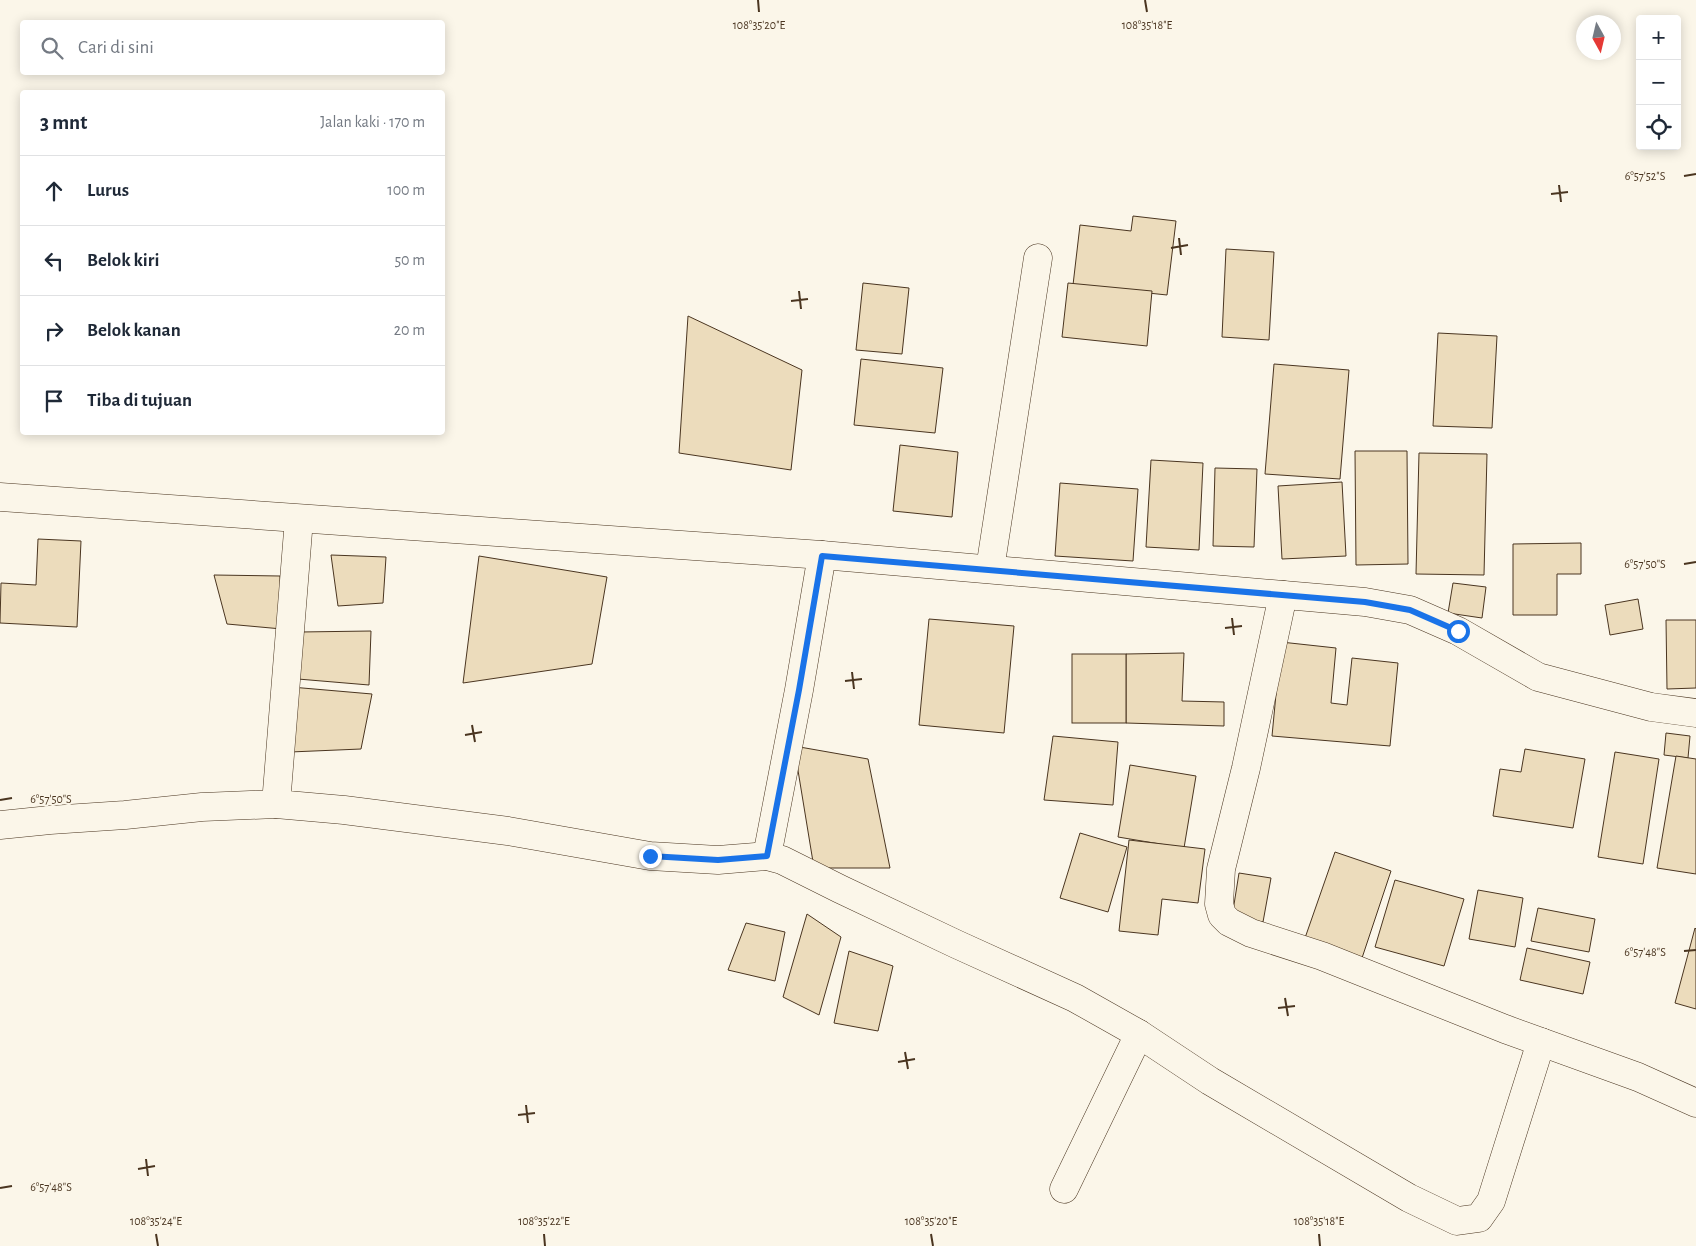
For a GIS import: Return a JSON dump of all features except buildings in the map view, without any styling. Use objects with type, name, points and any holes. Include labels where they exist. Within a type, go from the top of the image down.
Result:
[{"type":"street","points":[[990,569],[1038,258]]},
{"type":"street","points":[[0,497],[822,556],[1365,602],[1410,610],[1458,631],[1538,677],[1651,707],[1696,713]]},
{"type":"street","points":[[276,804],[299,519]]},
{"type":"street","points":[[767,856],[799,690],[822,556]]},
{"type":"street","points":[[1283,595],[1222,869],[1220,904],[1222,915],[1229,922],[1251,933],[1322,956],[1541,1042],[1638,1077],[1696,1103]]},
{"type":"street","points":[[0,825],[202,807],[276,804],[344,810],[508,831],[650,856],[718,860],[767,856],[782,860],[929,932],[1075,998],[1139,1034],[1210,1081],[1409,1198],[1457,1221],[1479,1218],[1490,1201],[1541,1042]]},
{"type":"street","points":[[1064,1189],[1139,1034]]},
{"type":"route","points":[[650,856],[718,860],[767,856],[799,690],[822,556],[1365,602],[1410,610],[1458,631]]}]
